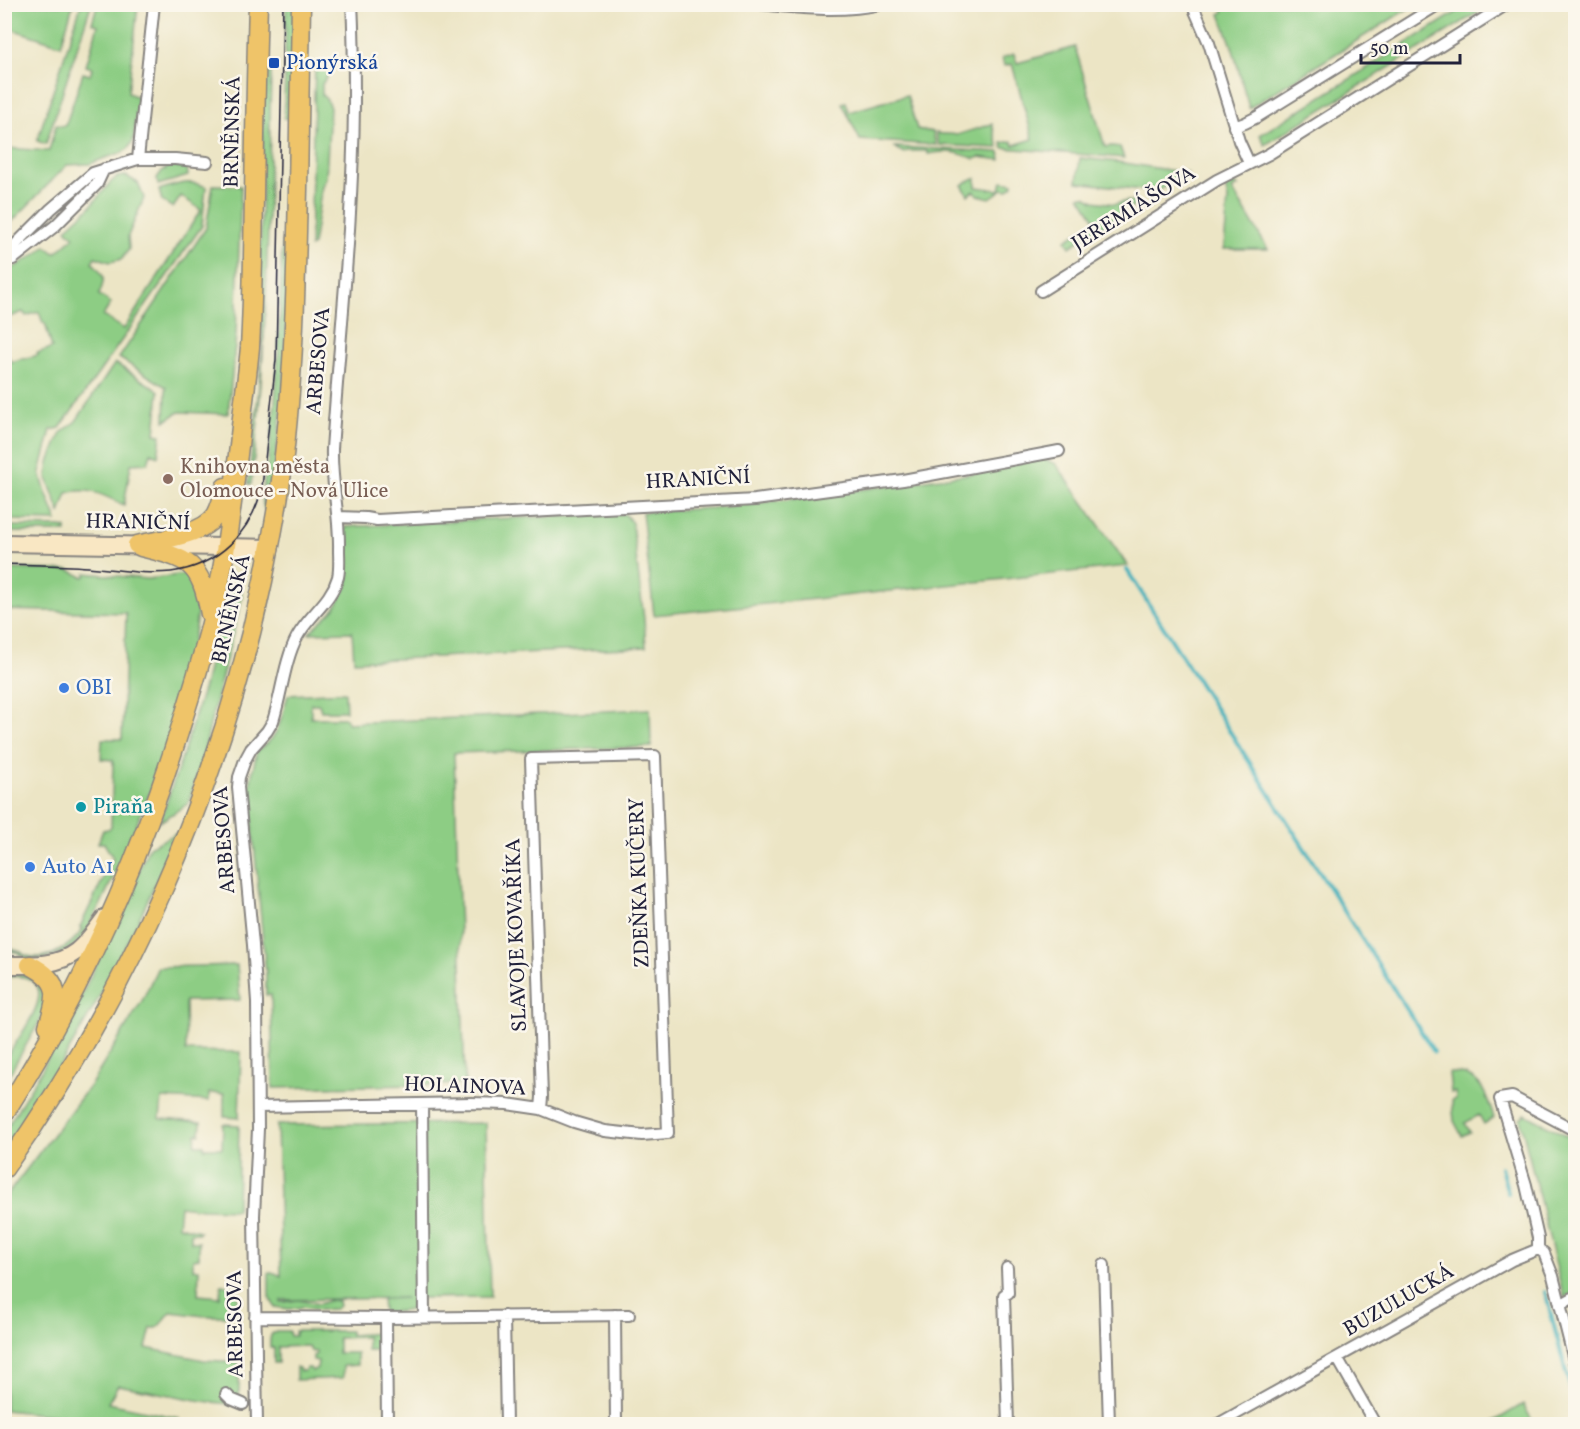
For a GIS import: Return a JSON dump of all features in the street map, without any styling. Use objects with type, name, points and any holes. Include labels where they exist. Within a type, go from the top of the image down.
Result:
[{"type":"main road","name":"BRNĚNSKÁ","points":[[4,1114],[36,1063],[84,972],[115,906],[163,781],[211,622],[231,515],[249,348],[253,281],[258,4]]},
{"type":"main road","name":"BRNĚNSKÁ","points":[[4,1169],[23,1143],[95,1026],[170,872],[203,788],[229,711],[249,641],[270,548],[282,474],[293,348],[297,257],[301,4]]},
{"type":"main road","points":[[137,546],[187,533],[215,517],[222,503],[241,421]]},
{"type":"main road","points":[[137,546],[176,556],[193,567],[202,581],[211,622]]},
{"type":"main road","points":[[30,965],[47,975],[53,984],[55,994],[53,1010],[36,1063]]},
{"type":"street","points":[[138,159],[154,4]]},
{"type":"street","name":"ARBESOVA","points":[[257,1425],[254,1216],[258,1107],[257,1013],[238,781],[245,759],[273,721],[294,642],[327,600],[336,583],[339,565],[338,517],[332,472],[332,449],[349,244],[354,121],[352,4]]},
{"type":"street","points":[[760,4],[837,10],[881,4]]},
{"type":"street","points":[[1192,4],[1209,43],[1234,127],[1249,163]]},
{"type":"street","points":[[1234,127],[1257,117],[1439,4]]},
{"type":"street","name":"JEREMIÁŠOVA","points":[[1041,291],[1217,180],[1299,136],[1506,4]]},
{"type":"street","points":[[4,255],[51,209],[93,173],[138,159],[207,162]]},
{"type":"street","points":[[4,261],[13,259],[55,226],[97,184],[104,169]]},
{"type":"street","name":"HRANIČNÍ","points":[[338,517],[377,520],[755,500],[903,480],[1059,451]]},
{"type":"street","name":"HRANIČNÍ","points":[[4,543],[270,548]]},
{"type":"street","name":"ZDEŇKA KUČERY","points":[[531,759],[655,756],[668,1133]]},
{"type":"street","name":"SLAVOJE KOVAŘÍKA","points":[[531,759],[541,1109]]},
{"type":"street","points":[[4,965],[48,964],[68,957],[77,951],[115,906]]},
{"type":"street","points":[[1575,1131],[1512,1098],[1500,1099],[1526,1185],[1542,1253],[1553,1276],[1575,1368]]},
{"type":"street","points":[[422,1104],[424,1317]]},
{"type":"street","name":"HOLAINOVA","points":[[258,1107],[501,1104],[541,1109],[605,1131],[642,1135],[668,1133]]},
{"type":"street","name":"BUZULUCKÁ","points":[[1375,1425],[1338,1359],[1512,1260],[1529,1252],[1542,1253]]},
{"type":"street","points":[[1104,1265],[1109,1425]]},
{"type":"street","points":[[1007,1268],[1008,1293],[1004,1295],[1008,1425]]},
{"type":"street","points":[[1560,1305],[1575,1296]]},
{"type":"street","points":[[615,1315],[616,1425]]},
{"type":"street","points":[[255,1317],[628,1315]]},
{"type":"street","points":[[504,1316],[506,1425]]},
{"type":"street","points":[[386,1318],[387,1425]]},
{"type":"street","points":[[1218,1425],[1338,1359]]},
{"type":"street","points":[[226,1394],[243,1404]]},
{"type":"green space","points":[[5,4],[73,5],[61,45],[5,27]]},
{"type":"green space","points":[[1231,4],[1414,5],[1249,108],[1232,46],[1220,14],[1223,12],[1223,7]]},
{"type":"green space","points":[[81,5],[91,5],[46,144],[37,141]]},
{"type":"green space","points":[[97,5],[138,5],[128,93],[138,97],[133,141],[128,149],[121,153],[90,164],[67,165],[5,229],[5,148],[49,151],[56,125],[64,126],[67,121],[83,73],[90,75],[92,68],[86,66],[98,25],[92,23]]},
{"type":"green space","points":[[286,5],[294,5],[292,119],[284,118]]},
{"type":"green space","points":[[1468,5],[1490,5],[1265,145],[1260,135]]},
{"type":"green space","points":[[1075,47],[1105,147],[1120,147],[1124,158],[1003,148],[1002,143],[1012,141],[1014,145],[1033,139],[1012,64],[1004,66],[1002,58],[1014,54],[1017,63]]},
{"type":"green space","points":[[330,62],[328,76],[322,84],[322,95],[330,108],[326,178],[322,186],[313,245],[310,247],[315,64]]},
{"type":"green space","points":[[264,69],[271,69],[267,276],[257,432],[250,485],[248,483],[262,349],[260,271]]},
{"type":"green space","points":[[907,95],[917,129],[933,132],[936,145],[860,140],[842,103],[846,102],[849,112]]},
{"type":"green space","points":[[992,124],[999,148],[939,145],[936,133],[957,135]]},
{"type":"green space","points":[[895,147],[1000,152],[1001,160],[979,157],[975,159],[947,152],[928,154],[927,151],[907,151],[906,153]]},
{"type":"green space","points":[[1080,158],[1187,173],[1155,193],[1150,193],[1150,191],[1077,182]]},
{"type":"green space","points":[[170,166],[187,167],[188,176],[158,185],[157,178]]},
{"type":"green space","points":[[126,176],[138,183],[144,198],[128,236],[129,249],[122,259],[110,262],[95,257],[92,262],[103,277],[99,295],[111,303],[103,316],[124,329],[201,210],[181,196],[173,208],[162,201],[159,190],[188,183],[206,187],[202,226],[60,428],[51,430],[40,472],[57,521],[5,520],[5,355],[7,354],[11,362],[38,355],[37,353],[52,348],[45,323],[39,312],[26,316],[23,312],[5,319],[5,273],[46,246],[54,253],[57,252],[74,237],[66,229],[89,208],[111,182],[117,177]]},
{"type":"green space","points":[[976,178],[976,187],[1000,190],[1002,181],[1013,183],[1013,185],[990,198],[978,195],[974,191],[968,195],[962,185]]},
{"type":"green space","points":[[1224,182],[1238,186],[1232,189],[1268,249],[1224,249],[1228,199]]},
{"type":"green space","points":[[213,185],[241,186],[236,335],[228,414],[179,412],[165,421],[166,387],[119,358],[206,228]]},
{"type":"green space","points":[[1080,196],[1086,196],[1094,201],[1115,204],[1127,201],[1137,202],[1137,204],[1130,208],[1126,203],[1119,208],[1122,213],[1070,247],[1066,240],[1096,221]]},
{"type":"green space","points":[[282,241],[290,241],[283,399],[270,500],[267,508],[264,509],[263,490],[277,375]]},
{"type":"green space","points":[[115,363],[159,391],[155,434],[161,435],[158,456],[151,453],[148,463],[131,464],[124,505],[90,491],[75,491],[67,493],[60,513],[47,478],[49,462],[61,433],[76,421]]},
{"type":"green space","points":[[1041,458],[1056,464],[1128,566],[654,615],[642,512],[712,508],[802,498],[975,473]]},
{"type":"green space","points":[[625,514],[632,523],[646,647],[354,661],[352,632],[309,633],[335,608],[348,584],[345,527]]},
{"type":"green space","points":[[5,526],[60,527],[66,528],[66,532],[5,532]]},
{"type":"green space","points":[[5,569],[69,570],[83,577],[86,573],[148,579],[185,574],[195,586],[198,601],[190,661],[177,715],[138,820],[103,901],[86,932],[71,948],[44,959],[27,959],[17,952],[5,951],[5,949],[17,950],[24,955],[36,957],[59,951],[72,941],[83,929],[80,927],[113,858],[104,843],[98,843],[103,830],[111,827],[113,760],[101,759],[102,739],[122,739],[126,613],[5,610]]},
{"type":"green space","points":[[232,587],[241,589],[242,598],[204,753],[188,804],[160,822],[205,683],[220,610],[227,591]]},
{"type":"green space","points":[[345,692],[346,711],[321,711],[319,704],[311,704],[311,718],[346,718],[347,723],[650,709],[651,747],[454,753],[465,1084],[273,1088],[271,995],[266,995],[266,973],[249,789],[257,750],[275,734],[288,695]]},
{"type":"green space","points":[[177,833],[138,921],[108,981],[59,1068],[5,1152],[5,1130],[40,1073],[82,994],[149,847]]},
{"type":"green space","points":[[237,965],[240,1000],[185,1001],[186,1051],[241,1052],[239,1118],[224,1117],[224,1094],[209,1093],[209,1101],[162,1098],[160,1119],[201,1122],[200,1134],[196,1134],[195,1145],[204,1145],[204,1148],[222,1148],[223,1124],[239,1125],[237,1210],[180,1206],[178,1226],[200,1231],[191,1234],[191,1242],[199,1242],[199,1258],[193,1259],[193,1269],[199,1269],[198,1295],[220,1297],[221,1285],[238,1286],[238,1316],[204,1316],[171,1312],[157,1328],[151,1328],[146,1348],[204,1360],[239,1362],[239,1405],[202,1401],[118,1385],[108,1403],[179,1418],[177,1424],[95,1424],[96,1420],[5,1410],[4,1199],[92,1083],[142,1001],[158,967]]},
{"type":"green space","points":[[5,973],[30,975],[40,979],[48,993],[41,1019],[5,1082],[6,1059],[32,1015],[39,992],[34,983],[23,977],[5,977]]},
{"type":"green space","points":[[1449,1073],[1460,1073],[1475,1080],[1485,1093],[1494,1118],[1484,1124],[1479,1115],[1465,1123],[1470,1132],[1462,1136],[1454,1121],[1452,1100],[1456,1099],[1455,1092],[1451,1093]]},
{"type":"green space","points":[[1525,1114],[1575,1140],[1575,1291],[1564,1298],[1520,1119]]},
{"type":"green space","points":[[486,1123],[490,1297],[419,1298],[410,1310],[400,1312],[383,1312],[382,1299],[406,1298],[281,1300],[281,1302],[298,1300],[319,1304],[331,1300],[338,1301],[339,1306],[335,1309],[319,1310],[303,1307],[289,1309],[275,1307],[269,1296],[269,1273],[281,1276],[277,1125]]},
{"type":"green space","points":[[276,1331],[289,1331],[290,1336],[295,1336],[295,1331],[350,1331],[350,1335],[380,1333],[381,1350],[367,1350],[367,1337],[338,1338],[338,1353],[357,1353],[357,1365],[343,1366],[343,1378],[296,1380],[296,1367],[300,1371],[310,1368],[312,1371],[317,1368],[318,1361],[313,1360],[316,1351],[312,1352],[307,1346],[278,1347],[278,1363],[274,1363],[274,1348],[270,1347],[270,1340]]},
{"type":"green space","points":[[1523,1404],[1534,1424],[1490,1424]]},
{"type":"waterway","points":[[1127,570],[1434,1052]]},
{"type":"waterway","points":[[1501,1168],[1508,1193]]},
{"type":"waterway","points":[[1545,1292],[1576,1410]]},
{"type":"tram line","points":[[4,564],[78,566],[150,573],[171,572],[204,563],[218,554],[241,532],[250,518],[262,487],[276,360],[283,4]]},
{"type":"place","name":"Pionýrská","points":[[274,63]]},
{"type":"place","name":"Knihovna města Olomouce - Nová Ulice","points":[[168,479]]},
{"type":"place","name":"OBI","points":[[64,688]]},
{"type":"place","name":"Piraňa","points":[[81,807]]},
{"type":"place","name":"Auto A1","points":[[30,867]]}]
